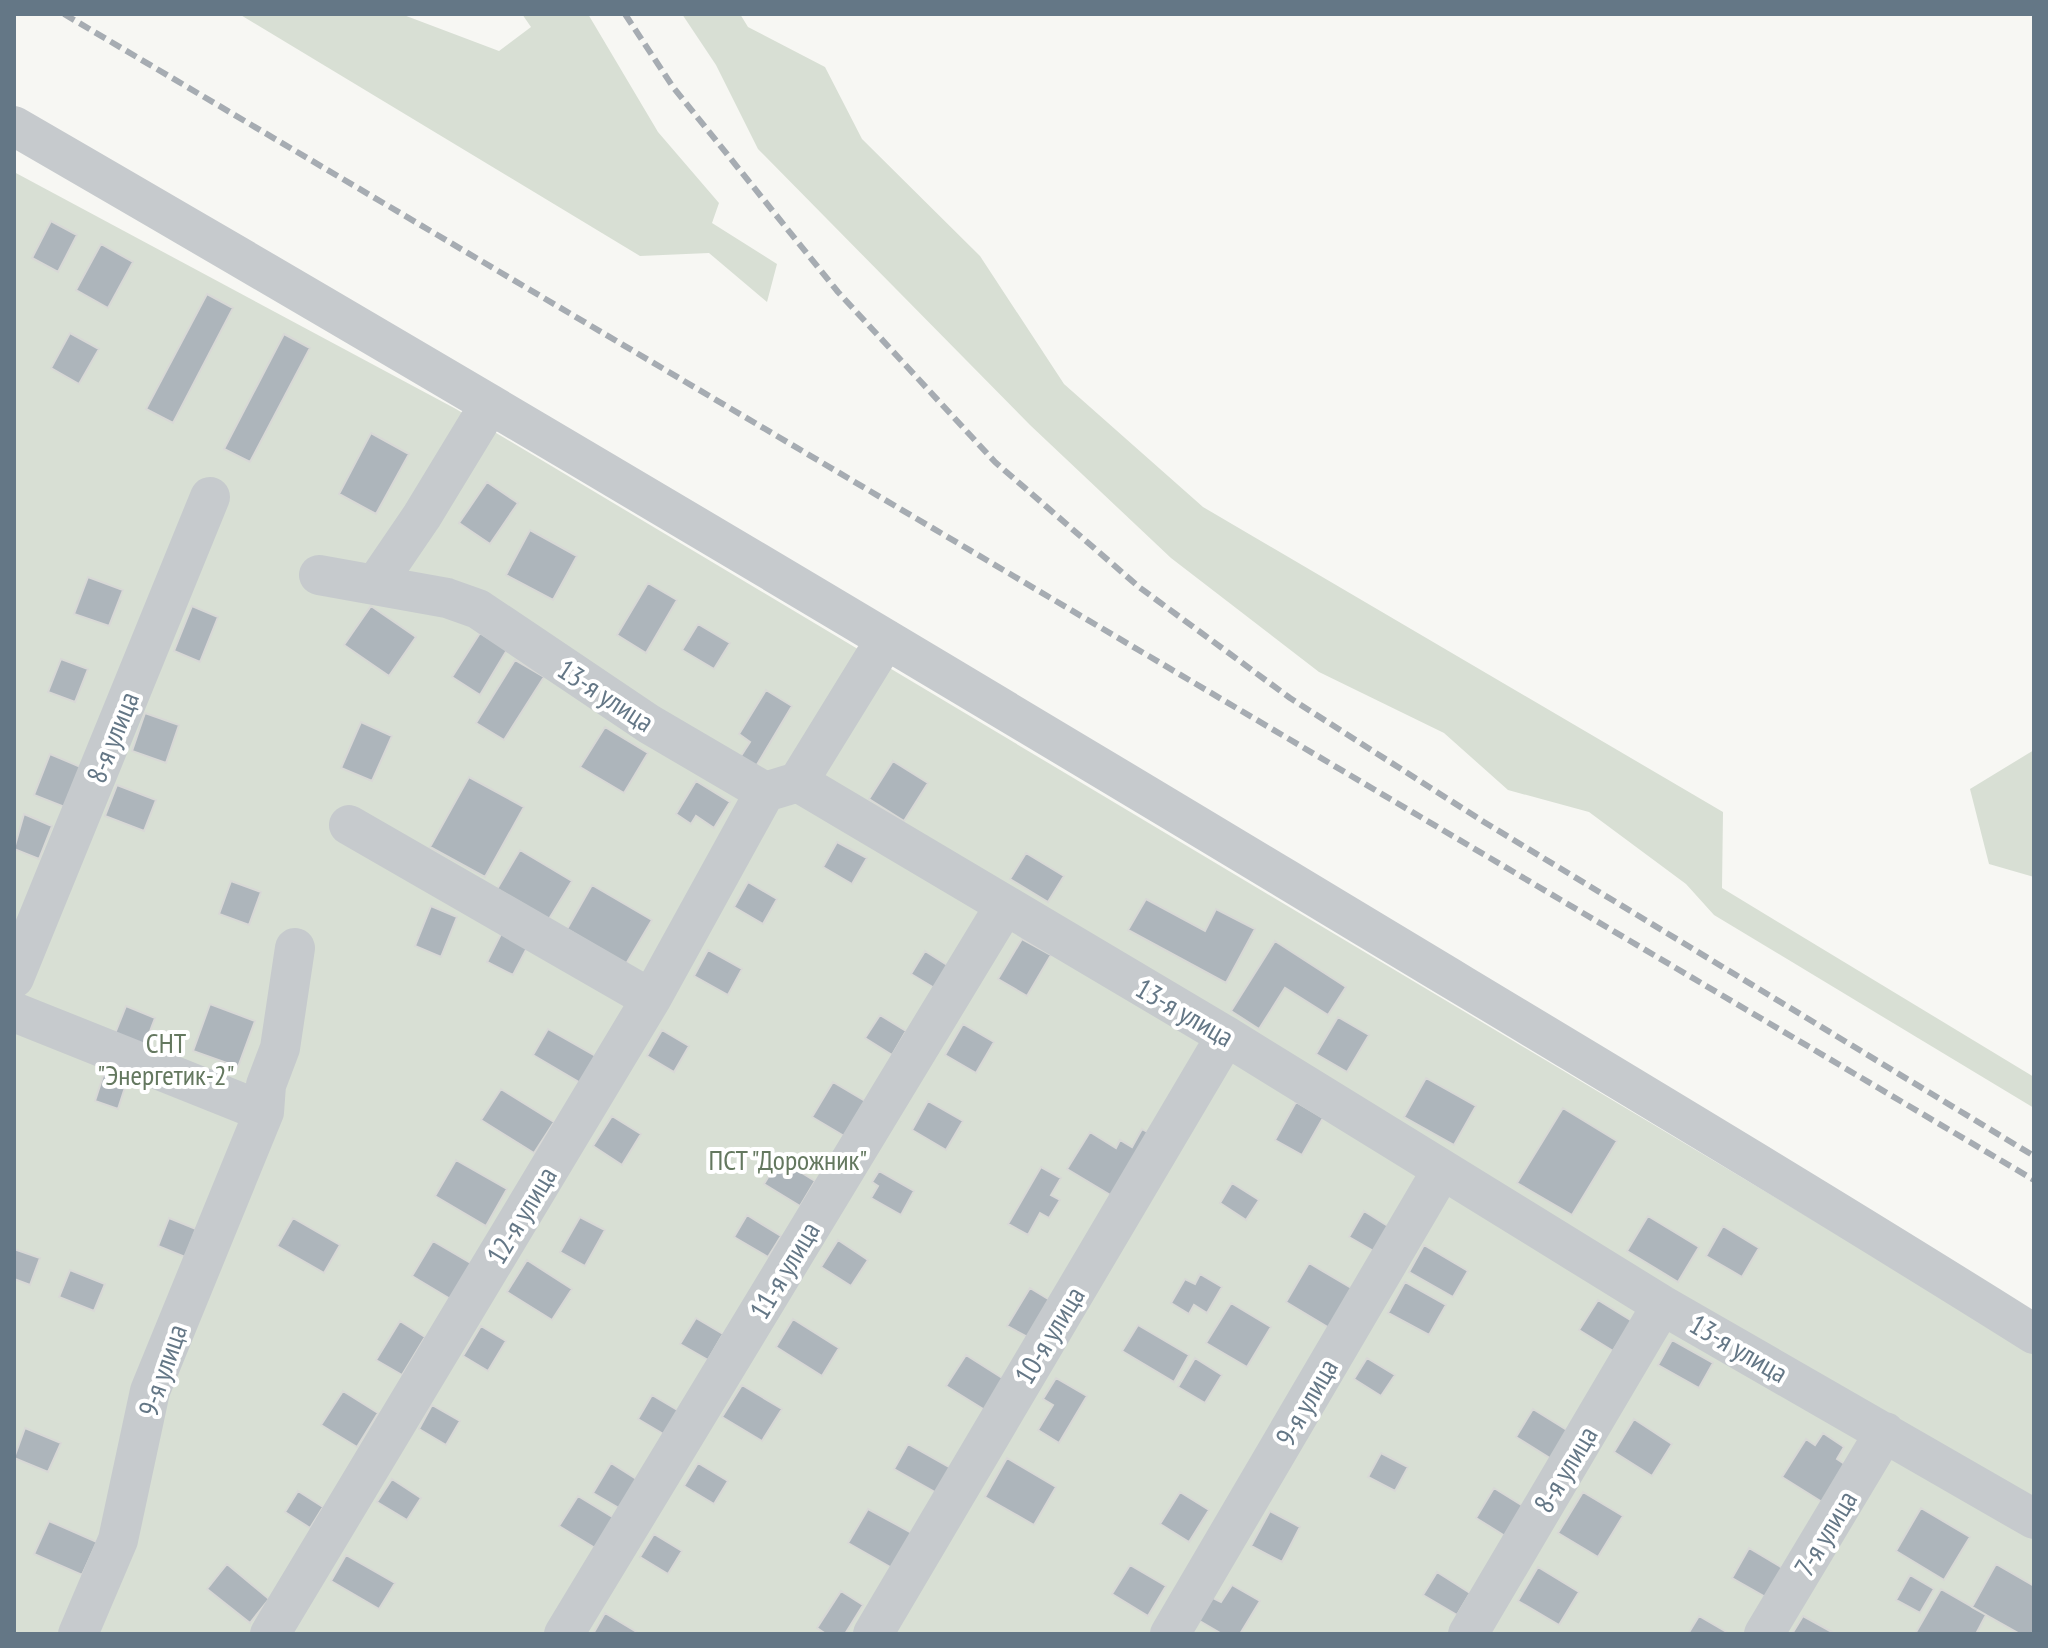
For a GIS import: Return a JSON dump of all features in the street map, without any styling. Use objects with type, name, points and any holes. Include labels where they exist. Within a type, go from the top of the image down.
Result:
[{"type":"street","points":[[14,126],[886,639],[1860,1225],[2034,1334]]},
{"type":"street","points":[[375,585],[422,516],[490,404]]},
{"type":"street","name":"8-я улица","points":[[14,978],[210,497]]},
{"type":"street","name":"13-я улица","points":[[319,575],[447,598],[478,609],[649,724],[782,787],[1004,907],[1226,1036],[1662,1305],[2034,1519]]},
{"type":"street","name":"12-я улица","points":[[270,1634],[651,999],[782,787],[886,639]]},
{"type":"street","points":[[349,825],[651,999]]},
{"type":"street","name":"11-я улица","points":[[564,1634],[1004,907]]},
{"type":"street","name":"9-я улица","points":[[78,1634],[118,1540],[150,1391],[264,1112],[266,1085],[280,1048],[295,948]]},
{"type":"street","points":[[14,1012],[264,1112]]},
{"type":"street","name":"10-я улица","points":[[873,1634],[1226,1036]]},
{"type":"street","name":"9-я улица","points":[[1170,1634],[1442,1170]]},
{"type":"street","name":"8-я улица","points":[[1468,1634],[1662,1305]]},
{"type":"street","name":"7-я улица","points":[[1764,1634],[1885,1432]]},
{"type":"green space","points":[[239,14],[401,14],[499,51],[531,27],[522,14],[588,14],[658,132],[719,203],[712,223],[777,264],[767,302],[709,253],[640,256]]},
{"type":"green space","points":[[682,14],[740,14],[748,27],[825,67],[862,139],[980,256],[1064,384],[1203,507],[1723,812],[1722,888],[2034,1077],[2034,1108],[1714,915],[1686,884],[1589,812],[1508,790],[1444,733],[1319,672],[1171,558],[1030,425],[758,149],[716,65]]},
{"type":"green space","name":"ПСТ \"Дорожник\"","points":[[14,172],[456,409],[2034,1352],[2034,1634],[14,1634]]},
{"type":"green space","points":[[2034,750],[2034,877],[1989,864],[1970,789]]},
{"type":"building","points":[[51,221],[77,235],[58,272],[32,258]]},
{"type":"building","points":[[101,244],[133,262],[108,308],[76,290]]},
{"type":"building","points":[[207,294],[233,308],[173,423],[146,409]]},
{"type":"building","points":[[70,333],[99,349],[79,384],[51,368]]},
{"type":"building","points":[[284,334],[310,348],[250,462],[224,449]]},
{"type":"building","points":[[371,433],[409,454],[376,514],[339,494]]},
{"type":"building","points":[[487,482],[518,503],[490,544],[459,523]]},
{"type":"building","points":[[530,530],[577,556],[553,600],[506,575]]},
{"type":"building","points":[[88,577],[123,590],[109,626],[74,614]]},
{"type":"building","points":[[648,583],[677,600],[646,653],[617,635]]},
{"type":"building","points":[[192,606],[218,617],[200,662],[174,651]]},
{"type":"building","points":[[371,606],[416,637],[389,676],[344,645]]},
{"type":"building","points":[[698,624],[730,643],[714,669],[682,650]]},
{"type":"building","points":[[480,633],[507,650],[480,695],[452,677]]},
{"type":"building","points":[[61,659],[88,669],[75,702],[48,692]]},
{"type":"building","points":[[515,660],[544,677],[504,740],[476,723]]},
{"type":"building","points":[[766,690],[792,706],[755,768],[739,759],[750,742],[739,734]]},
{"type":"building","points":[[145,713],[179,725],[166,763],[132,751]]},
{"type":"building","points":[[361,722],[392,736],[372,781],[341,768]]},
{"type":"building","points":[[605,727],[648,753],[624,793],[580,767]]},
{"type":"building","points":[[50,754],[83,768],[67,808],[34,795]]},
{"type":"building","points":[[893,761],[928,783],[904,821],[869,799]]},
{"type":"building","points":[[469,777],[524,807],[485,877],[430,847]]},
{"type":"building","points":[[696,781],[730,802],[714,828],[696,816],[691,824],[676,814]]},
{"type":"building","points":[[117,785],[156,800],[144,831],[105,816]]},
{"type":"building","points":[[24,814],[52,826],[39,859],[14,849]]},
{"type":"building","points":[[837,842],[867,858],[852,884],[823,867]]},
{"type":"building","points":[[520,850],[572,881],[549,919],[497,889]]},
{"type":"building","points":[[1026,853],[1064,876],[1048,902],[1010,879]]},
{"type":"building","points":[[231,881],[261,892],[249,925],[219,914]]},
{"type":"building","points":[[748,882],[777,899],[763,924],[734,907]]},
{"type":"building","points":[[592,885],[652,920],[626,964],[567,929]]},
{"type":"building","points":[[1146,899],[1205,931],[1216,909],[1255,929],[1226,983],[1128,930]]},
{"type":"building","points":[[431,906],[457,917],[441,957],[415,946]]},
{"type":"building","points":[[502,932],[528,946],[513,975],[487,962]]},
{"type":"building","points":[[1022,939],[1051,955],[1027,996],[998,979]]},
{"type":"building","points":[[1275,941],[1346,987],[1328,1015],[1285,988],[1259,1029],[1231,1011]]},
{"type":"building","points":[[708,950],[742,969],[728,995],[694,976]]},
{"type":"building","points":[[925,951],[955,970],[941,992],[911,974]]},
{"type":"building","points":[[210,1004],[255,1021],[238,1067],[193,1051]]},
{"type":"building","points":[[126,1006],[155,1018],[144,1047],[114,1036]]},
{"type":"building","points":[[880,1015],[906,1031],[892,1055],[865,1038]]},
{"type":"building","points":[[1338,1017],[1369,1035],[1347,1072],[1316,1054]]},
{"type":"building","points":[[963,1024],[994,1042],[976,1073],[945,1055]]},
{"type":"building","points":[[548,1029],[599,1058],[584,1085],[533,1055]]},
{"type":"building","points":[[662,1030],[689,1046],[674,1072],[647,1056]]},
{"type":"building","points":[[106,1067],[129,1075],[118,1109],[95,1101]]},
{"type":"building","points":[[1426,1078],[1476,1106],[1454,1145],[1404,1117]]},
{"type":"building","points":[[833,1082],[865,1101],[844,1136],[812,1117]]},
{"type":"building","points":[[501,1089],[554,1122],[534,1153],[481,1120]]},
{"type":"building","points":[[928,1101],[963,1121],[946,1150],[912,1130]]},
{"type":"building","points":[[1296,1102],[1323,1118],[1302,1155],[1275,1140]]},
{"type":"building","points":[[1563,1108],[1617,1141],[1572,1215],[1517,1183]]},
{"type":"building","points":[[612,1116],[641,1134],[622,1165],[593,1146]]},
{"type":"building","points":[[1142,1129],[1154,1136],[1117,1199],[1067,1169],[1090,1132],[1116,1148],[1120,1140],[1132,1147]]},
{"type":"building","points":[[779,1159],[815,1181],[800,1206],[764,1184]]},
{"type":"building","points":[[456,1160],[507,1189],[486,1226],[435,1196]]},
{"type":"building","points":[[1041,1167],[1061,1178],[1051,1195],[1060,1200],[1049,1218],[1040,1213],[1028,1235],[1008,1224]]},
{"type":"building","points":[[879,1171],[914,1191],[901,1215],[871,1198],[878,1186],[872,1182]]},
{"type":"building","points":[[1232,1183],[1259,1200],[1246,1220],[1220,1203]]},
{"type":"building","points":[[1364,1211],[1391,1228],[1377,1253],[1349,1237]]},
{"type":"building","points":[[747,1215],[781,1236],[768,1257],[734,1237]]},
{"type":"building","points":[[1648,1216],[1699,1247],[1678,1282],[1627,1251]]},
{"type":"building","points":[[580,1217],[605,1230],[585,1266],[560,1252]]},
{"type":"building","points":[[169,1218],[196,1229],[185,1257],[158,1246]]},
{"type":"building","points":[[293,1218],[340,1245],[324,1273],[277,1246]]},
{"type":"building","points":[[1723,1226],[1759,1248],[1742,1277],[1706,1256]]},
{"type":"building","points":[[838,1240],[868,1260],[851,1286],[821,1267]]},
{"type":"building","points":[[433,1241],[474,1265],[452,1300],[412,1276]]},
{"type":"building","points":[[1424,1245],[1468,1271],[1453,1297],[1409,1272]]},
{"type":"building","points":[[14,1249],[40,1258],[30,1285],[14,1279]]},
{"type":"building","points":[[527,1260],[572,1289],[552,1320],[507,1292]]},
{"type":"building","points":[[1309,1263],[1353,1289],[1331,1329],[1286,1302]]},
{"type":"building","points":[[70,1270],[105,1284],[94,1311],[59,1297]]},
{"type":"building","points":[[1200,1274],[1222,1287],[1207,1313],[1194,1305],[1189,1314],[1171,1303],[1185,1279],[1195,1284]]},
{"type":"building","points":[[1405,1282],[1446,1305],[1429,1335],[1388,1313]]},
{"type":"building","points":[[1030,1288],[1053,1302],[1031,1339],[1007,1326]]},
{"type":"building","points":[[1598,1300],[1632,1321],[1613,1351],[1579,1330]]},
{"type":"building","points":[[1231,1303],[1271,1327],[1247,1367],[1206,1343]]},
{"type":"building","points":[[696,1318],[723,1334],[708,1360],[680,1344]]},
{"type":"building","points":[[793,1319],[839,1348],[822,1376],[776,1347]]},
{"type":"building","points":[[400,1321],[425,1337],[402,1375],[376,1360]]},
{"type":"building","points":[[1138,1325],[1189,1355],[1174,1382],[1122,1351]]},
{"type":"building","points":[[481,1326],[506,1341],[488,1371],[463,1356]]},
{"type":"building","points":[[1672,1340],[1713,1363],[1699,1388],[1658,1365]]},
{"type":"building","points":[[966,1355],[1007,1381],[988,1412],[946,1386]]},
{"type":"building","points":[[1195,1358],[1222,1375],[1205,1403],[1178,1387]]},
{"type":"building","points":[[1367,1358],[1395,1375],[1381,1396],[1354,1379]]},
{"type":"building","points":[[1056,1378],[1087,1396],[1059,1443],[1038,1430],[1053,1405],[1043,1399]]},
{"type":"building","points":[[742,1385],[782,1409],[762,1441],[722,1417]]},
{"type":"building","points":[[343,1391],[378,1413],[357,1447],[321,1425]]},
{"type":"building","points":[[652,1395],[679,1411],[665,1435],[638,1419]]},
{"type":"building","points":[[432,1405],[460,1421],[446,1445],[419,1429]]},
{"type":"building","points":[[1533,1409],[1570,1432],[1553,1460],[1516,1437]]},
{"type":"building","points":[[1634,1419],[1672,1444],[1652,1476],[1614,1452]]},
{"type":"building","points":[[25,1428],[61,1443],[48,1472],[14,1458]]},
{"type":"building","points":[[1823,1433],[1844,1447],[1837,1459],[1846,1465],[1822,1502],[1782,1477],[1806,1439],[1815,1445]]},
{"type":"building","points":[[908,1444],[956,1471],[942,1496],[894,1469]]},
{"type":"building","points":[[1381,1453],[1408,1467],[1395,1491],[1368,1477]]},
{"type":"building","points":[[1007,1458],[1056,1487],[1034,1525],[985,1497]]},
{"type":"building","points":[[611,1463],[641,1482],[624,1511],[593,1493]]},
{"type":"building","points":[[698,1463],[728,1481],[714,1504],[684,1486]]},
{"type":"building","points":[[392,1479],[421,1498],[407,1520],[377,1502]]},
{"type":"building","points":[[1494,1488],[1523,1506],[1505,1536],[1476,1518]]},
{"type":"building","points":[[298,1491],[323,1507],[310,1528],[285,1512]]},
{"type":"building","points":[[1180,1492],[1209,1510],[1189,1542],[1160,1524]]},
{"type":"building","points":[[1583,1492],[1623,1516],[1598,1557],[1558,1533]]},
{"type":"building","points":[[578,1496],[614,1518],[595,1548],[559,1526]]},
{"type":"building","points":[[1921,1508],[1970,1537],[1944,1580],[1896,1551]]},
{"type":"building","points":[[868,1509],[912,1533],[892,1568],[848,1543]]},
{"type":"building","points":[[1270,1511],[1300,1527],[1282,1562],[1251,1546]]},
{"type":"building","points":[[49,1521],[97,1542],[82,1575],[34,1554]]},
{"type":"building","points":[[654,1534],[682,1551],[668,1574],[640,1557]]},
{"type":"building","points":[[1749,1548],[1786,1570],[1769,1599],[1732,1578]]},
{"type":"building","points":[[346,1555],[395,1583],[379,1609],[331,1581]]},
{"type":"building","points":[[227,1564],[269,1599],[250,1623],[207,1589]]},
{"type":"building","points":[[1996,1564],[2034,1586],[2034,1634],[2020,1634],[1972,1607]]},
{"type":"building","points":[[1130,1565],[1166,1586],[1148,1616],[1112,1594]]},
{"type":"building","points":[[1538,1567],[1579,1592],[1559,1625],[1518,1601]]},
{"type":"building","points":[[1437,1572],[1470,1593],[1457,1615],[1423,1595]]},
{"type":"building","points":[[1910,1575],[1934,1589],[1920,1613],[1896,1600]]},
{"type":"building","points":[[1232,1585],[1260,1601],[1240,1634],[1222,1634],[1198,1620],[1211,1597],[1221,1602]]},
{"type":"building","points":[[1941,1589],[1986,1615],[1976,1634],[1915,1634]]},
{"type":"building","points":[[841,1591],[863,1605],[845,1634],[826,1634],[817,1628]]},
{"type":"building","points":[[605,1613],[640,1634],[593,1634]]},
{"type":"building","points":[[1699,1616],[1730,1634],[1688,1634]]},
{"type":"building","points":[[1803,1616],[1832,1632],[1831,1634],[1792,1634]]},
{"type":"railway","points":[[64,14],[2034,1180]]},
{"type":"railway","points":[[625,14],[673,87],[838,292],[995,462],[1139,587],[1290,698],[1484,822],[2034,1156]]},
{"type":"park label","name":"СHТ \"Энергетик-2\"","points":[[166,1058]]}]
